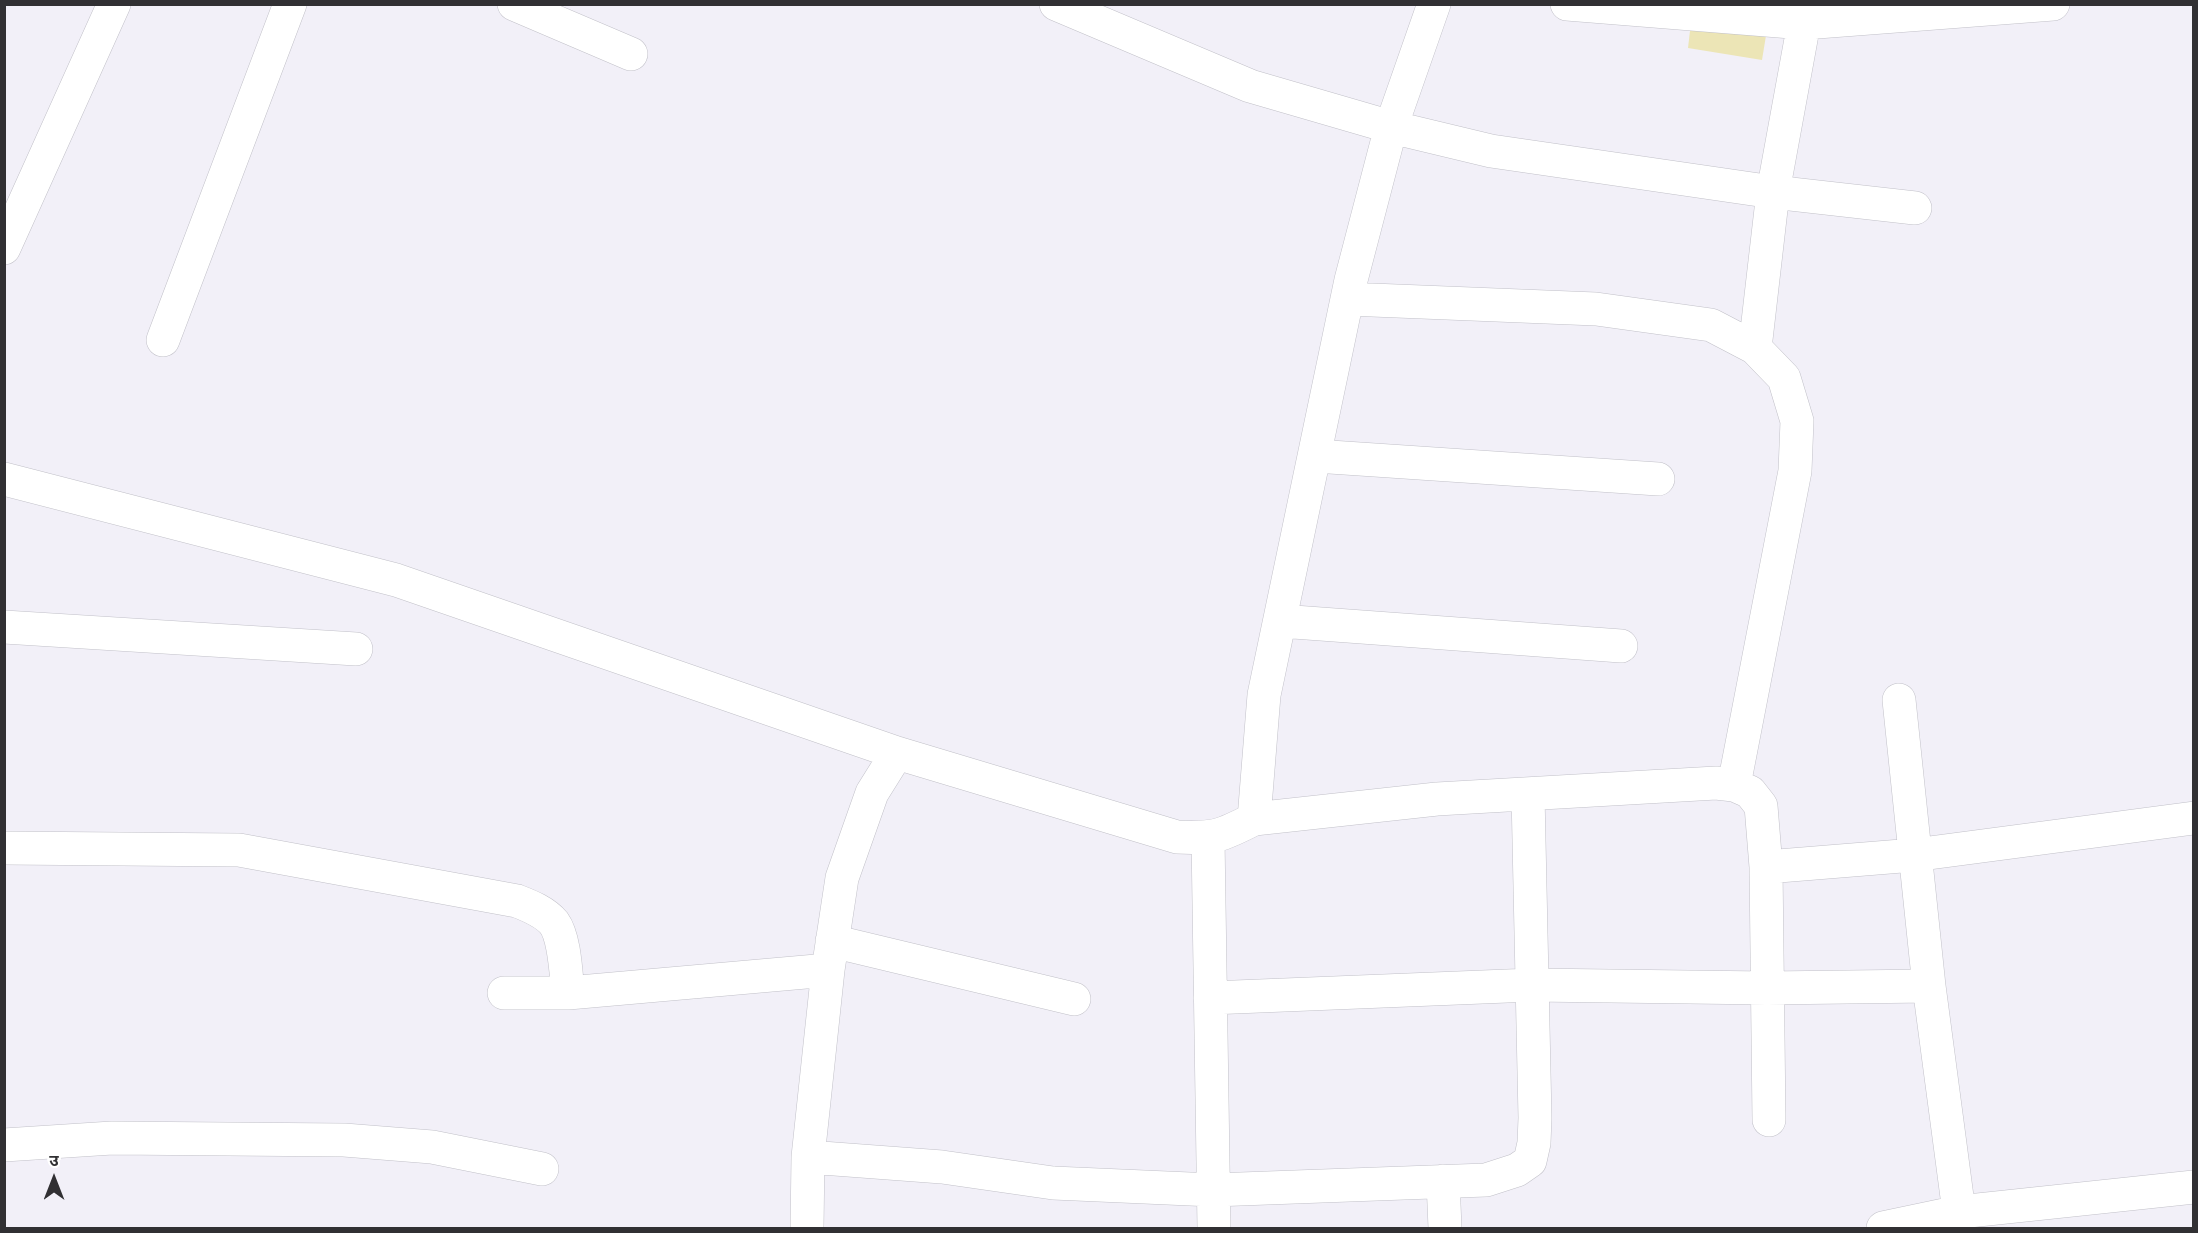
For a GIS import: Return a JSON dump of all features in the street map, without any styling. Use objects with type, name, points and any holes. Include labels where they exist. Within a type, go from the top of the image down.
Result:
[{"type":"street","points":[[4,248],[114,4]]},
{"type":"street","points":[[163,340],[290,4]]},
{"type":"street","points":[[514,4],[631,54]]},
{"type":"street","points":[[1056,4],[1099,13],[1250,86],[1391,127],[1491,150],[1773,192],[1915,208]]},
{"type":"street","points":[[1254,819],[1264,695],[1347,299],[1391,127],[1434,4]]},
{"type":"street","points":[[1567,4],[1804,14],[2053,4]]},
{"type":"street","points":[[1755,348],[1773,192],[1804,14]]},
{"type":"street","points":[[1347,299],[1596,309],[1711,325],[1755,348],[1784,378],[1797,421],[1795,471],[1734,785]]},
{"type":"street","points":[[1314,456],[1658,479]]},
{"type":"street","points":[[4,479],[396,580],[897,753],[1177,837],[1208,838],[1229,832],[1254,819],[1437,799],[1716,783],[1734,785],[1750,792],[1761,806],[1766,867],[1769,1120]]},
{"type":"street","points":[[1280,621],[1621,646]]},
{"type":"street","points":[[4,627],[356,649]]},
{"type":"street","points":[[1899,700],[1929,986],[1959,1212]]},
{"type":"street","points":[[807,1228],[808,1157],[830,956],[842,878],[872,793],[897,753]]},
{"type":"street","points":[[808,1157],[942,1167],[1053,1183],[1213,1190],[1486,1180],[1517,1170],[1530,1161],[1534,1143],[1535,1118],[1528,794]]},
{"type":"street","points":[[1766,867],[1914,855],[2193,818]]},
{"type":"street","points":[[1208,838],[1214,1228]]},
{"type":"street","points":[[4,848],[239,850],[518,901],[537,909],[554,924],[564,951],[568,993]]},
{"type":"street","points":[[504,993],[568,993],[830,956],[1074,999]]},
{"type":"street","points":[[1210,998],[1532,985],[1767,988],[1929,986]]},
{"type":"street","points":[[4,1145],[112,1138],[344,1140],[432,1147],[542,1169]]},
{"type":"street","points":[[1443,1181],[1444,1228]]},
{"type":"street","points":[[1883,1228],[1959,1212],[2193,1187]]},
{"type":"shaded area","points":[[1693,5],[1771,5],[1762,60],[1688,48]]}]
